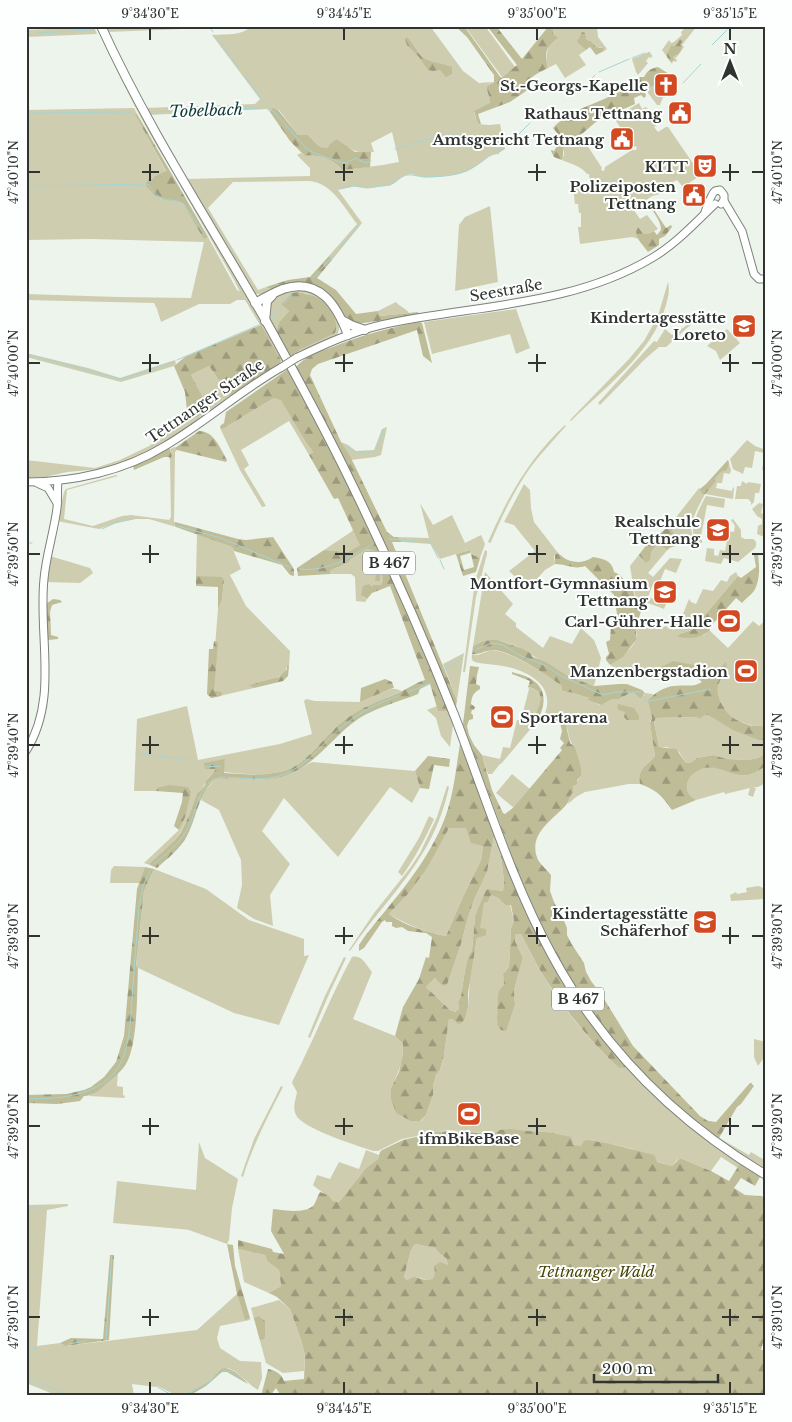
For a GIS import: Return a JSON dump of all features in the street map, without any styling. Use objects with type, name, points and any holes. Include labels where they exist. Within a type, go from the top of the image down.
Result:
[{"type":"main road","name":"B 467","points":[[101,26],[144,113],[265,320],[320,421],[362,505],[395,576],[448,700],[534,919],[566,980],[590,1017],[627,1063],[674,1110],[716,1142],[766,1175]]},
{"type":"main road","name":"Seestraße","points":[[296,358],[348,335],[405,320],[534,300],[595,284],[659,254],[682,236],[718,202],[730,210],[739,224],[754,274],[758,278],[763,279]]},
{"type":"main road","points":[[255,303],[285,288],[312,289],[328,298],[334,304],[348,335]]},
{"type":"main road","points":[[265,320],[268,301],[273,294]]},
{"type":"main road","points":[[341,320],[365,330]]},
{"type":"main road","name":"Tettnanger Straße","points":[[29,482],[58,481],[110,470],[146,456],[185,433],[296,358]]},
{"type":"main road","points":[[26,751],[38,726],[43,704],[45,677],[43,581],[57,504],[58,481]]},
{"type":"main road","points":[[29,482],[48,488],[57,504]]},
{"type":"shaded area","points":[[96,26],[98,26],[173,172],[132,100]]},
{"type":"shaded area","points":[[104,26],[108,26],[109,29],[206,26],[207,28],[107,32]]},
{"type":"shaded area","points":[[251,26],[430,26],[463,71],[479,83],[493,82],[487,86],[491,103],[474,112],[478,124],[500,124],[505,149],[499,154],[490,156],[469,170],[450,176],[422,177],[410,174],[390,185],[367,188],[354,186],[338,190],[362,223],[332,260],[331,257],[328,257],[357,224],[336,196],[324,186],[317,182],[309,181],[233,182],[208,208],[258,290],[266,287],[273,290],[263,294],[253,292],[186,179],[310,176],[310,168],[297,155],[301,153],[305,156],[325,158],[335,163],[342,170],[399,162],[392,132],[371,143],[374,152],[354,150],[337,139],[328,149],[320,147],[308,135],[298,135],[279,110],[271,109],[270,112],[267,109],[149,115],[145,108],[255,104],[260,99],[212,35],[239,33]]},
{"type":"shaded area","points":[[468,26],[485,26],[515,67],[502,77],[466,28]]},
{"type":"shaded area","points":[[597,26],[598,37],[607,49],[604,51],[601,47],[596,47],[591,41],[587,40],[585,33],[583,46],[586,50],[579,55],[586,65],[565,78],[556,64],[548,68],[547,55],[553,34],[551,28],[548,27]]},
{"type":"shaded area","points":[[684,26],[697,26],[682,45],[684,47],[676,58],[674,57],[677,60],[676,62],[673,61],[672,64],[662,50],[669,40],[671,43],[674,42],[682,35],[681,32],[685,28]]},
{"type":"shaded area","points":[[94,27],[97,34],[26,37],[26,30]]},
{"type":"shaded area","points":[[649,52],[652,57],[649,57],[646,61],[648,63],[638,75],[632,59]]},
{"type":"shaded area","points":[[669,74],[657,89],[663,97],[660,105],[657,105],[647,89],[661,82]]},
{"type":"shaded area","points":[[639,103],[642,109],[646,107],[649,111],[645,113],[651,121],[659,116],[662,121],[654,127],[658,132],[668,127],[701,175],[683,187],[677,180],[673,182],[676,190],[652,196],[633,209],[640,219],[647,215],[658,229],[639,239],[632,237],[580,244],[578,227],[581,227],[581,213],[579,213],[578,204],[575,204],[573,187],[590,184],[589,174],[579,167],[562,160],[564,155],[563,146],[577,137],[582,140],[602,168],[601,170],[604,171],[605,167],[632,150],[636,150],[637,147],[633,146],[616,121],[616,117]]},
{"type":"shaded area","points":[[134,108],[166,172],[155,176],[160,198],[183,204],[204,238],[208,237],[237,290],[240,292],[181,184],[284,360],[280,362],[281,360],[245,300],[237,300],[230,304],[199,304],[161,322],[154,303],[26,300],[26,294],[191,298],[204,242],[91,239],[26,240],[26,110]]},
{"type":"shaded area","points":[[490,206],[498,282],[455,291],[459,225],[465,217]]},
{"type":"shaded area","points":[[668,282],[669,291],[666,305],[650,339],[613,382],[571,421],[644,341],[658,316]]},
{"type":"shaded area","points":[[300,289],[313,292],[325,300],[337,317],[339,329],[337,335],[296,354],[301,349],[308,294],[292,293],[289,311],[279,322],[276,332],[269,318],[268,307],[273,298],[283,292]]},
{"type":"shaded area","points":[[396,302],[409,313],[380,316],[378,311]]},
{"type":"shaded area","points":[[516,309],[530,348],[516,354],[510,334],[432,354],[424,322]]},
{"type":"shaded area","points":[[698,318],[666,347],[659,347],[600,405],[598,403],[654,341],[657,342],[665,329],[672,335]]},
{"type":"shaded area","points":[[727,329],[740,343],[720,360],[716,351],[707,346]]},
{"type":"shaded area","points":[[26,353],[120,378],[175,360],[176,364],[121,382],[26,357]]},
{"type":"shaded area","points":[[209,366],[230,396],[208,411],[205,409],[206,407],[191,375]]},
{"type":"shaded area","points":[[274,398],[281,399],[313,452],[309,455],[289,421],[241,450],[249,465],[244,469],[266,506],[262,507],[240,470],[221,430]]},
{"type":"shaded area","points":[[202,412],[199,418],[164,444],[127,462],[102,469],[67,472],[48,477],[26,478],[26,460],[95,468],[120,460],[149,446],[188,420],[198,417]]},
{"type":"shaded area","points":[[565,425],[524,477],[491,542],[488,542],[520,479],[552,437]]},
{"type":"shaded area","points":[[387,427],[381,455],[351,460],[341,442],[356,451],[374,450],[382,429]]},
{"type":"shaded area","points":[[747,440],[755,446],[766,450],[766,471],[762,470],[765,453],[755,451],[752,468],[745,467],[743,474],[733,469],[730,459]]},
{"type":"shaded area","points":[[175,447],[177,450],[175,452],[174,523],[176,527],[149,519],[119,522],[99,529],[57,521],[66,489],[116,475],[118,476],[67,490],[64,519],[93,526],[122,516],[131,515],[169,520],[171,517],[170,459],[172,456],[170,449]]},
{"type":"shaded area","points":[[728,460],[731,470],[730,474],[724,473],[722,483],[717,483],[716,488],[732,491],[733,487],[733,499],[705,494],[695,514],[691,529],[692,534],[702,540],[702,543],[676,540],[675,546],[669,548],[648,573],[653,577],[670,558],[682,559],[676,573],[665,569],[658,586],[653,584],[648,597],[666,604],[664,609],[648,603],[643,605],[636,602],[630,566],[645,547],[670,525],[699,488],[706,485]]},
{"type":"shaded area","points":[[742,481],[747,484],[748,482],[761,484],[759,493],[755,493],[754,502],[751,505],[748,499],[735,499],[737,486],[741,486]]},
{"type":"shaded area","points":[[524,484],[530,490],[534,522],[558,553],[554,556],[555,564],[545,570],[528,589],[509,571],[535,551],[514,525],[504,522]]},
{"type":"shaded area","points":[[706,496],[725,499],[724,508],[707,505],[701,536],[696,536],[693,533],[694,523]]},
{"type":"shaded area","points":[[420,503],[433,525],[452,515],[465,543],[481,535],[485,544],[480,558],[471,554],[469,550],[440,559],[431,544],[402,542],[398,537],[429,538]]},
{"type":"shaded area","points":[[759,503],[763,504],[761,513],[764,514],[766,512],[764,537],[757,534],[758,526],[762,524],[762,519],[752,509]]},
{"type":"shaded area","points":[[733,519],[741,530],[741,537],[753,539],[756,543],[755,548],[738,562],[724,558],[721,564],[705,561],[707,548],[714,549],[714,555],[718,556],[720,550],[725,551],[728,536],[723,534],[727,531],[734,532],[735,526],[731,520]]},
{"type":"shaded area","points":[[354,529],[361,545],[348,552],[324,550],[351,532]]},
{"type":"shaded area","points":[[197,534],[232,547],[241,569],[230,575],[246,606],[290,651],[289,666],[277,678],[250,685],[254,688],[211,698],[218,609],[222,600],[224,580],[196,576]]},
{"type":"shaded area","points":[[367,549],[375,551],[379,557],[375,580],[380,581],[381,572],[383,582],[381,585],[374,585],[363,597],[367,599],[365,602],[356,601],[355,577],[351,574],[330,574],[331,570],[348,563]]},
{"type":"shaded area","points":[[485,550],[487,554],[476,597],[465,672],[463,672],[475,581]]},
{"type":"shaded area","points":[[50,556],[90,568],[93,573],[80,583],[46,582]]},
{"type":"shaded area","points":[[485,572],[513,604],[505,614],[516,623],[516,627],[543,648],[550,636],[572,644],[581,628],[594,640],[601,658],[594,686],[568,676],[516,646],[498,640],[481,642],[473,646]]},
{"type":"shaded area","points":[[736,572],[738,576],[692,630],[677,635],[704,635],[709,630],[728,648],[753,621],[759,626],[766,620],[766,728],[735,719],[723,706],[718,686],[727,668],[710,671],[660,672],[663,678],[661,680],[635,676],[610,665],[632,647],[636,639],[638,619],[656,627],[659,625],[665,626],[674,630],[676,626],[672,625],[675,617],[681,619],[689,599],[696,604],[703,589],[713,591],[721,580],[727,582],[730,576]]},
{"type":"shaded area","points":[[491,650],[508,654],[527,663],[561,685],[562,691],[589,698],[589,700],[600,705],[630,693],[634,693],[638,697],[644,696],[645,693],[653,694],[649,700],[655,756],[641,771],[640,784],[629,784],[585,792],[568,804],[573,786],[581,776],[575,747],[572,745],[566,725],[560,719],[545,714],[547,699],[545,691],[528,674],[504,666],[478,663],[472,660],[472,654],[478,655]]},
{"type":"shaded area","points":[[464,653],[457,700],[443,664]]},
{"type":"shaded area","points":[[528,687],[535,690],[541,698],[540,704],[529,725],[533,726],[492,774],[488,774],[482,755],[500,759],[503,747],[510,748],[517,720],[521,720]]},
{"type":"shaded area","points":[[390,689],[402,691],[366,707],[346,719],[311,754],[289,769],[264,774],[223,772],[225,759],[197,793],[190,813],[175,840],[150,865],[144,863],[179,830],[191,792],[158,788],[156,791],[134,791],[137,719],[187,706],[198,760],[280,744],[312,734],[304,701],[306,699],[360,702]]},
{"type":"shaded area","points":[[437,706],[438,711],[449,711],[453,725],[450,747],[441,736],[436,718],[427,710]]},
{"type":"shaded area","points":[[708,715],[758,740],[766,740],[766,753],[758,758],[748,760],[727,759],[713,755],[697,758],[690,763],[686,763],[679,752],[667,747],[659,747],[654,722],[656,718],[695,717],[701,719],[703,716]]},
{"type":"shaded area","points":[[312,762],[415,771],[420,788],[412,803],[390,787],[338,857],[284,798],[262,831],[290,864],[270,895],[273,926],[254,919],[237,908],[242,885],[241,860],[219,810],[201,800],[203,793],[215,779],[275,778],[290,774]]},
{"type":"shaded area","points":[[766,766],[766,783],[753,787],[756,788],[753,797],[748,795],[750,788],[725,794],[724,792],[696,800],[687,790],[687,783],[690,777],[703,768],[716,768],[735,774],[748,775]]},
{"type":"shaded area","points":[[512,774],[530,789],[514,808],[496,793]]},
{"type":"shaded area","points":[[447,786],[449,787],[442,812],[424,851],[407,877],[350,951],[374,913],[420,853],[437,817]]},
{"type":"shaded area","points":[[429,816],[434,819],[402,876],[398,872],[419,838]]},
{"type":"shaded area","points":[[449,828],[466,828],[483,846],[481,860],[446,936],[417,928],[389,914],[408,894]]},
{"type":"shaded area","points":[[495,832],[503,855],[501,856],[504,881],[503,891],[489,889],[475,916],[472,950],[465,970],[461,996],[458,1002],[459,1009],[455,1012],[450,1010],[426,987],[435,978],[447,985],[473,902],[487,872]]},
{"type":"shaded area","points":[[114,866],[145,867],[140,883],[110,883],[111,870]]},
{"type":"shaded area","points":[[154,869],[206,889],[249,920],[304,939],[304,956],[309,955],[279,1025],[234,1013],[136,967],[144,891]]},
{"type":"shaded area","points":[[758,886],[765,890],[766,899],[731,901],[730,895],[736,892],[737,894],[747,892],[746,888]]},
{"type":"shaded area","points":[[491,895],[498,898],[505,905],[510,905],[514,921],[511,928],[509,967],[503,974],[504,984],[500,989],[497,1019],[515,1004],[514,990],[523,958],[515,941],[515,934],[521,934],[537,965],[568,1012],[598,1047],[619,1068],[627,1067],[690,1126],[741,1162],[738,1168],[721,1157],[711,1171],[680,1158],[672,1166],[657,1162],[632,1149],[611,1144],[578,1146],[546,1132],[501,1130],[492,1134],[448,1130],[402,1139],[378,1151],[373,1151],[319,1131],[309,1126],[296,1115],[294,1106],[297,1092],[292,1083],[293,1080],[344,972],[352,957],[355,956],[364,961],[372,972],[353,1019],[395,1036],[403,1044],[403,1056],[400,1067],[391,1088],[421,1121],[426,1115],[433,1095],[436,1073],[440,1070],[449,1019],[462,1023],[465,1019],[480,922],[484,903],[488,902]]},
{"type":"shaded area","points":[[344,957],[346,958],[310,1038],[308,1037],[324,998]]},
{"type":"shaded area","points":[[754,1039],[766,1042],[766,1055],[758,1066],[754,1057]]},
{"type":"shaded area","points":[[118,1072],[117,1086],[123,1087],[124,1098],[89,1096],[102,1087]]},
{"type":"shaded area","points":[[281,1086],[283,1087],[256,1142],[243,1177],[241,1176],[254,1139]]},
{"type":"shaded area","points":[[714,1137],[749,1155],[751,1152],[766,1161],[764,1170]]},
{"type":"shaded area","points":[[199,1142],[205,1158],[238,1179],[227,1244],[189,1230],[113,1223],[117,1181],[196,1190]]},
{"type":"shaded area","points":[[366,1150],[379,1155],[378,1159],[366,1168],[339,1202],[333,1201],[313,1185],[317,1175],[330,1179],[339,1162],[359,1169]]},
{"type":"shaded area","points":[[68,1204],[68,1206],[47,1210],[37,1346],[60,1343],[65,1346],[197,1330],[237,1294],[245,1319],[250,1318],[250,1320],[220,1326],[217,1338],[220,1348],[240,1361],[261,1362],[262,1378],[258,1390],[237,1373],[228,1369],[221,1369],[209,1381],[182,1396],[157,1386],[132,1384],[134,1396],[58,1396],[26,1383],[26,1205]]},
{"type":"shaded area","points":[[415,1244],[435,1248],[446,1258],[448,1265],[436,1273],[431,1281],[418,1278],[407,1280],[404,1277],[411,1250]]},
{"type":"shaded area","points":[[238,1249],[265,1255],[267,1261],[279,1270],[281,1286],[269,1293],[244,1282]]},
{"type":"shaded area","points":[[279,1300],[290,1309],[301,1340],[305,1355],[304,1371],[283,1373],[266,1363],[251,1308]]},
{"type":"green space","points":[[455,26],[464,26],[501,78],[517,65],[487,26],[496,26],[522,59],[548,27],[553,30],[553,34],[558,38],[547,50],[548,68],[525,82],[529,89],[510,102],[478,114],[481,124],[478,124],[474,111],[490,103],[487,86],[494,82],[494,75],[467,37]]},
{"type":"green space","points":[[582,32],[585,33],[587,40],[591,41],[596,47],[603,48],[604,51],[596,55],[590,47],[586,50],[577,42]]},
{"type":"green space","points":[[407,37],[422,57],[428,61],[452,67],[452,74],[446,77],[440,70],[428,70],[407,45],[405,39]]},
{"type":"green space","points":[[680,39],[683,41],[680,45],[682,46],[680,52],[673,57],[674,60],[671,62],[667,54],[671,46],[676,45]]},
{"type":"green space","points":[[658,67],[669,74],[661,82],[644,89],[646,96],[644,98],[641,95],[634,98],[635,104],[597,121],[583,133],[563,145],[562,160],[554,157],[551,150],[554,151],[557,146],[557,133],[553,128],[562,120],[585,107],[620,92],[640,77],[644,77],[649,70]]},
{"type":"green space","points":[[272,108],[278,110],[298,135],[308,135],[320,147],[328,148],[337,139],[355,152],[371,152],[370,167],[342,170],[335,163],[325,158],[305,156],[290,141],[270,112]]},
{"type":"green space","points":[[135,114],[137,114],[208,237],[204,239],[183,204],[160,198],[146,186],[148,179],[153,179],[155,176],[166,171]]},
{"type":"green space","points":[[649,202],[666,228],[671,225],[672,227],[665,236],[659,239],[659,245],[648,252],[637,237],[638,227],[643,234],[654,231],[657,235],[661,230],[658,219],[647,203]]},
{"type":"green space","points":[[328,257],[331,257],[332,260],[317,278],[336,290],[356,314],[378,311],[380,316],[418,312],[418,315],[357,324],[347,319],[330,296],[320,289],[273,290],[266,287],[288,280],[310,277]]},
{"type":"green space","points":[[298,292],[316,297],[326,304],[332,313],[336,328],[335,333],[301,349],[289,357],[276,332],[279,322],[289,311],[282,304],[292,293]]},
{"type":"green space","points":[[419,322],[422,323],[432,363],[423,356],[417,330],[318,364],[312,369],[310,375],[341,442],[350,456],[387,532],[394,537],[398,537],[402,542],[392,542],[457,700],[456,707],[296,367],[312,355],[341,344],[374,333]]},
{"type":"green space","points":[[261,325],[281,360],[280,363],[230,396],[209,366],[191,375],[206,407],[198,417],[188,420],[185,392],[174,366],[185,357]]},
{"type":"green space","points":[[288,369],[322,430],[393,577],[449,711],[438,711],[430,684],[420,689],[418,694],[380,708],[358,719],[316,757],[298,770],[287,775],[269,779],[215,779],[201,799],[184,841],[157,868],[150,865],[150,863],[181,832],[197,793],[216,769],[205,769],[204,763],[225,759],[224,773],[265,774],[289,769],[311,754],[339,725],[352,715],[371,704],[425,680],[390,586],[372,593],[367,599],[361,595],[363,586],[369,584],[372,587],[373,585],[381,585],[383,582],[381,573],[380,581],[375,581],[375,568],[379,564],[375,551],[367,549],[348,563],[331,570],[330,574],[298,576],[297,568],[324,550],[348,552],[360,545],[338,498],[334,499],[309,455],[313,452],[281,400],[274,398],[221,430],[220,426],[224,423],[226,412]]},
{"type":"green space","points":[[199,431],[213,437],[227,460],[226,462],[175,448]]},
{"type":"green space","points":[[169,447],[172,456],[170,459],[169,457],[164,457],[134,470],[133,465]]},
{"type":"green space","points":[[728,460],[729,464],[726,471],[720,473],[705,494],[702,494],[700,489]]},
{"type":"green space","points":[[175,522],[238,539],[273,537],[292,566],[294,576],[290,575],[282,565],[234,551],[232,547],[176,527]]},
{"type":"green space","points":[[670,525],[676,540],[675,546],[668,550],[657,543],[651,552],[650,560],[646,563],[639,555],[645,547]]},
{"type":"green space","points":[[470,550],[470,553],[460,556],[464,570],[474,567],[471,554],[480,558],[476,572],[463,576],[456,554]]},
{"type":"green space","points":[[558,553],[566,559],[575,562],[588,560],[593,557],[606,561],[611,565],[614,572],[632,586],[636,602],[643,605],[636,627],[636,640],[623,657],[610,665],[606,660],[609,654],[606,642],[610,640],[611,626],[617,614],[614,595],[585,566],[577,567],[555,564],[555,555]]},
{"type":"green space","points":[[758,553],[759,577],[753,592],[742,603],[736,598],[709,628],[710,630],[707,633],[696,637],[679,637],[677,635],[692,630],[738,576],[741,578],[756,567],[754,555]]},
{"type":"green space","points":[[196,576],[222,577],[224,580],[222,600],[218,609],[218,587],[196,586]]},
{"type":"green space","points":[[53,599],[62,602],[52,605],[50,612],[51,635],[58,637],[58,639],[48,640],[46,638],[46,604]]},
{"type":"green space","points":[[490,640],[498,640],[523,649],[533,657],[546,662],[568,676],[594,686],[627,684],[645,693],[641,698],[634,693],[630,693],[601,705],[588,700],[589,698],[562,691],[561,685],[530,664],[512,655],[495,650],[472,654],[473,646]]},
{"type":"green space","points":[[214,641],[218,642],[214,691],[222,692],[221,696],[211,698],[207,694],[209,649],[213,649]]},
{"type":"green space","points":[[673,661],[705,667],[710,671],[719,669],[726,662],[727,668],[718,686],[723,706],[735,719],[752,726],[766,728],[766,740],[758,740],[733,730],[708,715],[703,716],[701,719],[695,717],[656,718],[654,722],[659,747],[676,749],[686,763],[690,763],[697,758],[713,755],[727,759],[748,760],[758,758],[766,753],[766,766],[748,775],[735,774],[709,767],[696,772],[688,781],[687,790],[696,800],[672,810],[659,794],[640,784],[639,779],[643,768],[655,756],[650,723],[652,718],[648,700],[656,693],[667,688],[695,685],[702,682],[697,678],[663,678],[660,672],[661,667]]},
{"type":"green space","points":[[287,665],[289,666],[288,676],[283,681],[254,688],[249,685],[279,677],[287,669]]},
{"type":"green space","points":[[470,666],[479,667],[476,684],[480,686],[480,689],[474,693],[472,699],[471,704],[475,707],[471,713],[473,719],[469,720],[467,726],[469,735],[482,755],[492,790],[503,813],[505,814],[514,807],[562,750],[560,748],[564,743],[560,739],[562,731],[560,723],[547,719],[545,714],[563,721],[566,725],[570,743],[575,747],[581,768],[581,776],[577,780],[577,784],[573,786],[573,792],[567,803],[538,835],[535,851],[538,860],[551,875],[550,891],[565,923],[567,935],[571,943],[584,963],[591,981],[633,1046],[700,1116],[708,1121],[716,1122],[749,1084],[751,1083],[754,1086],[737,1107],[719,1138],[714,1137],[680,1110],[614,1041],[582,1000],[548,940],[521,881],[463,724]]},
{"type":"green space","points":[[512,672],[529,678],[541,689],[544,701],[543,708],[533,726],[529,725],[540,703],[539,693],[528,687],[530,681],[512,674]]},
{"type":"green space","points":[[385,679],[392,682],[394,688],[360,702],[361,688]]},
{"type":"green space","points":[[618,704],[634,708],[639,716],[639,720],[627,720],[624,717],[625,712],[617,708]]},
{"type":"green space","points":[[460,744],[495,832],[487,872],[473,902],[447,985],[443,986],[435,978],[426,987],[450,1010],[455,1012],[459,1009],[458,1002],[461,996],[465,970],[472,950],[475,916],[486,890],[503,891],[504,881],[501,856],[503,855],[536,933],[555,969],[589,1020],[627,1067],[619,1068],[578,1024],[543,975],[521,934],[515,934],[515,941],[523,958],[514,990],[515,1004],[506,1031],[501,1030],[497,1019],[498,995],[504,984],[503,974],[509,967],[511,928],[514,921],[511,905],[505,905],[498,898],[491,895],[488,902],[484,903],[480,928],[486,929],[486,935],[477,938],[465,1019],[462,1023],[458,1024],[453,1019],[449,1019],[444,1055],[440,1070],[436,1074],[433,1095],[426,1115],[420,1121],[411,1121],[396,1113],[391,1099],[391,1088],[399,1072],[403,1053],[403,1044],[395,1036],[403,1007],[419,979],[426,957],[429,958],[432,937],[426,933],[408,931],[402,927],[396,928],[392,926],[392,922],[386,922],[385,920],[364,948],[359,951],[359,945],[421,864],[439,832],[451,798]],"holes":[[[449,828],[466,828],[471,843],[483,846],[481,860],[446,936],[409,925],[389,914],[408,894],[427,868]]]},
{"type":"green space","points":[[428,756],[450,759],[449,767],[434,765],[429,789],[420,788],[415,771]]},
{"type":"green space","points":[[169,785],[188,787],[191,792],[185,817],[179,830],[174,826],[183,793],[156,791],[157,788]]},
{"type":"green space","points":[[145,867],[154,869],[144,891],[136,966],[138,968],[135,1031],[126,1064],[120,1072],[99,1090],[91,1095],[84,1096],[80,1101],[57,1104],[26,1103],[26,1095],[66,1094],[91,1087],[104,1077],[116,1062],[124,1036],[137,889]]},
{"type":"green space","name":"Tettnanger Wald","points":[[500,1130],[546,1132],[571,1137],[573,1145],[581,1146],[587,1140],[611,1144],[654,1155],[657,1162],[672,1166],[680,1158],[729,1181],[741,1162],[761,1175],[755,1186],[741,1178],[734,1188],[745,1195],[766,1198],[766,1332],[761,1350],[766,1350],[766,1396],[281,1396],[276,1388],[270,1396],[261,1396],[268,1369],[282,1376],[284,1381],[304,1379],[305,1355],[290,1309],[277,1297],[269,1293],[281,1286],[279,1270],[267,1261],[265,1255],[238,1249],[238,1240],[284,1254],[271,1231],[273,1209],[304,1210],[314,1205],[320,1192],[328,1195],[333,1201],[339,1202],[366,1168],[378,1159],[382,1150],[403,1140],[437,1132],[492,1134]],"holes":[[[415,1244],[435,1248],[446,1258],[448,1265],[440,1262],[434,1266],[433,1279],[414,1277],[407,1280],[404,1277],[411,1250]]]},
{"type":"green space","points":[[227,1244],[233,1245],[235,1266],[250,1318],[245,1320],[237,1294]]},
{"type":"green space","points":[[110,1255],[114,1255],[109,1340],[65,1346],[60,1343],[71,1338],[103,1339]]},
{"type":"green space","points":[[259,1316],[265,1321],[265,1336],[264,1339],[260,1340],[254,1318]]},
{"type":"green space","points":[[225,1368],[238,1374],[248,1384],[227,1372],[222,1372],[206,1386],[189,1396],[182,1396],[209,1381],[221,1369]]},
{"type":"waterway","points":[[209,26],[213,32]]},
{"type":"waterway","points":[[38,33],[92,30]]},
{"type":"waterway","points":[[712,45],[727,30]]},
{"type":"waterway","points":[[217,38],[239,67]]},
{"type":"waterway","name":"Tobelbach","points":[[649,52],[652,56]]},
{"type":"waterway","name":"Tobelbach","points":[[632,58],[645,53]]},
{"type":"waterway","name":"Tobelbach","points":[[599,72],[629,59]]},
{"type":"waterway","points":[[683,83],[701,64]]},
{"type":"waterway","name":"Tobelbach","points":[[589,81],[595,75]]},
{"type":"waterway","name":"Tobelbach","points":[[245,76],[263,102],[306,148],[314,153],[340,162],[346,163],[356,158],[365,163],[371,161]]},
{"type":"waterway","name":"Tobelbach","points":[[151,112],[262,108]]},
{"type":"waterway","name":"Tobelbach","points":[[26,113],[131,112]]},
{"type":"waterway","name":"Tobelbach","points":[[507,146],[530,123]]},
{"type":"waterway","name":"Tobelbach","points":[[395,149],[451,135],[461,136],[471,142]]},
{"type":"waterway","name":"Tobelbach","points":[[497,151],[504,148]]},
{"type":"waterway","points":[[339,189],[354,186],[367,188],[390,185],[406,175],[425,177],[453,175],[474,167],[490,155]]},
{"type":"waterway","points":[[26,186],[148,184],[161,198],[179,201],[184,204],[205,236]]},
{"type":"waterway","points":[[314,277],[359,226]]},
{"type":"waterway","points":[[272,317],[292,295]]},
{"type":"waterway","points":[[177,360],[259,325]]},
{"type":"waterway","points":[[26,354],[121,379],[173,362]]},
{"type":"waterway","points":[[344,445],[353,452],[373,452],[378,448],[383,430]]},
{"type":"waterway","points":[[102,529],[115,523],[133,519]]},
{"type":"waterway","points":[[177,526],[221,538],[289,567]]},
{"type":"waterway","points":[[389,539],[430,542],[438,558]]},
{"type":"waterway","points":[[26,543],[32,543]]},
{"type":"waterway","points":[[300,569],[319,568],[337,563],[371,545]]},
{"type":"waterway","points":[[440,560],[444,569]]},
{"type":"waterway","points":[[477,649],[492,643],[503,645],[519,655],[544,665],[563,677],[603,695],[616,692],[641,692],[644,702],[711,689]]},
{"type":"waterway","points":[[444,670],[462,658]]},
{"type":"waterway","points":[[409,692],[430,683]]},
{"type":"waterway","points":[[154,864],[172,849],[184,835],[202,791],[213,780],[221,777],[268,778],[285,774],[305,762],[338,730],[353,719],[384,701],[398,696]]},
{"type":"waterway","points":[[136,753],[189,760]]},
{"type":"waterway","points":[[205,767],[220,766]]},
{"type":"waterway","points":[[26,1099],[55,1098],[84,1092],[97,1087],[117,1069],[124,1055],[129,1034],[139,906],[143,886],[150,871]]},
{"type":"waterway","points":[[117,1203],[118,1187]]},
{"type":"waterway","points":[[26,1208],[44,1208]]},
{"type":"waterway","points":[[106,1339],[112,1255]]},
{"type":"waterway","points":[[68,1344],[87,1341]]},
{"type":"waterway","points":[[26,1349],[38,1348]]},
{"type":"waterway","points":[[184,1396],[206,1384],[224,1370],[244,1380]]},
{"type":"waterway","points":[[26,1377],[70,1396]]},
{"type":"waterway","points":[[157,1387],[174,1396]]},
{"type":"place","name":"St.-Georgs-Kapelle","points":[[666,85]]},
{"type":"place","name":"Rathaus Tettnang","points":[[680,113]]},
{"type":"place","name":"Amtsgericht Tettnang","points":[[622,139]]},
{"type":"place","name":"KITT","points":[[705,166]]},
{"type":"place","name":"Polizeiposten Tettnang","points":[[694,195]]},
{"type":"place","name":"Kindertagesstätte Loreto","points":[[744,326]]},
{"type":"place","name":"Realschule Tettnang","points":[[718,530]]},
{"type":"place","name":"Montfort-Gymnasium Tettnang","points":[[665,592]]},
{"type":"place","name":"Carl-Gührer-Halle","points":[[729,621]]},
{"type":"place","name":"Manzenbergstadion","points":[[746,671]]},
{"type":"place","name":"Sportarena","points":[[502,717]]},
{"type":"place","name":"Kindertagesstätte Schäferhof","points":[[705,922]]},
{"type":"place","name":"ifmBikeBase","points":[[469,1114]]}]
